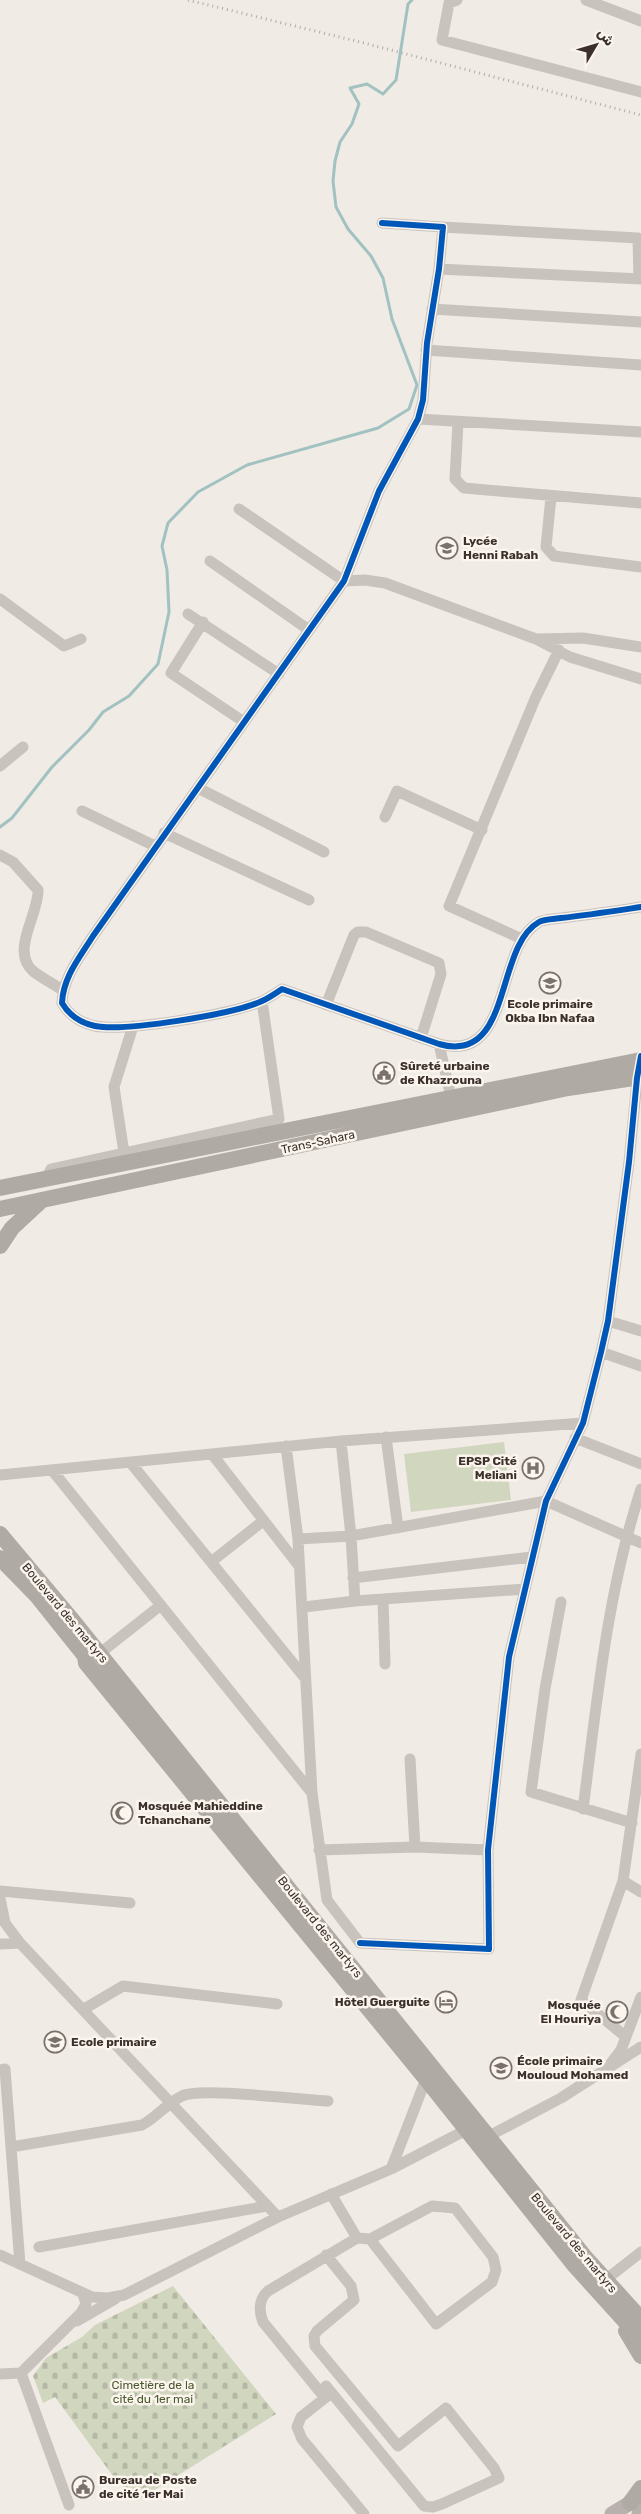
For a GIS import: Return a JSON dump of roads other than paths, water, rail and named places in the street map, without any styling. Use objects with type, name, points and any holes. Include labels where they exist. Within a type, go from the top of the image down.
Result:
[{"type":"highway","points":[[0,1188],[640,1059]]},
{"type":"highway","name":"Trans-Sahara","points":[[0,1209],[568,1088],[639,1078]]},
{"type":"highway","points":[[0,1182],[44,1178]]},
{"type":"highway","points":[[0,1246],[12,1228],[42,1201]]},
{"type":"highway","name":"Boulevard des martyrs","points":[[0,1534],[99,1654],[344,1968],[466,2130],[575,2266],[641,2339]]},
{"type":"highway","name":"Boulevard des martyrs","points":[[3,1562],[37,1596],[85,1656],[86,1663],[487,2137],[604,2281],[641,2319]]},
{"type":"highway","points":[[617,2313],[641,2356]]},
{"type":"highway","points":[[638,2507],[641,2488]]},
{"type":"main road","points":[[612,2514],[638,2507]]},
{"type":"street","points":[[457,0],[449,3],[442,40],[641,92]]},
{"type":"street","points":[[586,0],[641,21]]},
{"type":"street","points":[[382,223],[638,238],[640,279],[439,269]]},
{"type":"street","points":[[443,227],[439,269],[426,350],[423,400],[418,419],[379,491],[344,582],[164,833],[93,936],[62,990],[62,1003],[75,1018],[95,1026],[133,1026],[229,1011],[262,1001],[282,989],[439,1044],[460,1047],[471,1043],[488,1030],[522,939],[539,922],[641,907]]},
{"type":"street","points":[[432,308],[641,322]]},
{"type":"street","points":[[426,350],[641,365]]},
{"type":"street","points":[[418,419],[641,432]]},
{"type":"street","points":[[458,422],[455,479],[464,488],[641,504]]},
{"type":"street","points":[[551,497],[546,547],[549,553],[554,556],[641,567]]},
{"type":"street","points":[[238,509],[344,582],[365,580],[385,583],[536,639],[570,657],[641,679]]},
{"type":"street","points":[[210,561],[309,630]]},
{"type":"street","points":[[0,599],[64,646],[81,639]]},
{"type":"street","points":[[188,614],[203,622],[279,674]]},
{"type":"street","points":[[203,622],[171,673],[244,722]]},
{"type":"street","points":[[536,639],[583,638],[641,647]]},
{"type":"street","points":[[522,939],[449,906],[558,650]]},
{"type":"street","points":[[0,766],[23,747]]},
{"type":"street","points":[[198,788],[324,852]]},
{"type":"street","points":[[385,817],[397,790],[482,830]]},
{"type":"street","points":[[82,811],[155,846]]},
{"type":"street","points":[[164,833],[309,900]]},
{"type":"street","points":[[0,855],[13,862],[38,890],[38,900],[24,944],[24,957],[32,970],[62,990]]},
{"type":"street","points":[[326,1005],[354,935],[358,932],[366,932],[438,963],[441,974],[421,1038]]},
{"type":"street","points":[[44,1178],[51,1169],[279,1120],[262,1001]]},
{"type":"street","points":[[124,1153],[114,1087],[133,1026]]},
{"type":"street","points":[[439,1044],[451,1097]]},
{"type":"street","points":[[286,1446],[298,1539],[304,1607],[305,1678],[312,1794],[327,1900],[360,1943],[489,1949],[488,1850],[508,1657],[546,1501],[582,1422],[602,1352],[608,1321],[629,1162],[640,1059]]},
{"type":"street","points":[[629,1162],[641,1167]]},
{"type":"street","points":[[608,1321],[641,1331]]},
{"type":"street","points":[[602,1352],[641,1366]]},
{"type":"street","points":[[0,1475],[286,1446],[582,1422]]},
{"type":"street","points":[[386,1437],[398,1528]]},
{"type":"street","points":[[575,1438],[641,1464]]},
{"type":"street","points":[[341,1441],[351,1536],[355,1601]]},
{"type":"street","points":[[212,1454],[300,1566]]},
{"type":"street","points":[[130,1462],[305,1678]]},
{"type":"street","points":[[52,1470],[312,1794]]},
{"type":"street","points":[[583,1809],[602,1661],[626,1536],[641,1489]]},
{"type":"street","points":[[298,1539],[351,1536],[546,1501],[641,1543]]},
{"type":"street","points":[[211,1562],[264,1520]]},
{"type":"street","points":[[354,1578],[532,1557]]},
{"type":"street","points":[[304,1607],[355,1601],[525,1589]]},
{"type":"street","points":[[383,1599],[385,1664]]},
{"type":"street","points":[[561,1602],[545,1689],[531,1792],[632,1823]]},
{"type":"street","points":[[99,1654],[160,1605]]},
{"type":"street","points":[[626,2037],[581,2000],[623,1881],[641,1754]]},
{"type":"street","points":[[410,1759],[414,1847]]},
{"type":"street","points":[[319,1850],[414,1847],[488,1850]]},
{"type":"street","points":[[623,1881],[641,1892]]},
{"type":"street","points":[[0,1891],[130,1904]]},
{"type":"street","points":[[0,1898],[5,1923],[20,1943],[278,2217]]},
{"type":"street","points":[[0,1944],[20,1943]]},
{"type":"street","points":[[344,1968],[360,1943]]},
{"type":"street","points":[[84,2009],[123,1986],[277,2004]]},
{"type":"street","points":[[607,2068],[621,2050],[641,1997]]},
{"type":"street","points":[[487,2137],[561,2098],[641,2047]]},
{"type":"street","points":[[0,2070],[4,2069],[20,2264]]},
{"type":"street","points":[[392,2169],[426,2079]]},
{"type":"street","points":[[11,2147],[142,2125],[152,2120],[171,2102],[193,2092],[328,2102]]},
{"type":"street","points":[[0,2374],[21,2373],[69,2327],[89,2313],[278,2217],[392,2169],[466,2130]]},
{"type":"street","points":[[331,2194],[357,2238]]},
{"type":"street","points":[[39,2247],[267,2206]]},
{"type":"street","points":[[326,2255],[354,2293],[351,2305],[317,2331],[314,2336],[314,2346],[398,2446],[446,2408],[494,2468],[499,2478],[442,2504],[433,2507],[424,2506],[263,2322],[260,2308],[261,2302],[268,2291],[326,2255],[357,2238],[370,2239],[432,2206],[455,2208],[494,2257],[496,2270],[492,2282],[436,2324],[370,2239]]},
{"type":"street","points":[[604,2281],[641,2252]]},
{"type":"street","points":[[0,2255],[83,2294],[108,2298],[124,2295]]},
{"type":"street","points":[[69,2327],[86,2304],[83,2294]]},
{"type":"street","points":[[21,2373],[69,2505]]},
{"type":"street","points":[[339,2375],[326,2392],[301,2417],[296,2427],[298,2433],[364,2514]]},
{"type":"waterway","points":[[0,827],[12,818],[52,767],[89,730],[103,712],[129,696],[158,664],[169,612],[167,570],[162,546],[168,523],[198,492],[247,465],[378,428],[409,409],[417,385],[392,319],[383,278],[371,256],[348,229],[336,207],[333,181],[335,161],[340,142],[352,124],[359,104],[350,88],[367,84],[383,94],[396,80],[408,4],[412,0]]},
{"type":"railway","points":[[188,0],[356,41],[641,115]]},
{"type":"place","name":"Lycée Henni Rabah","points":[[447,548]]},
{"type":"place","name":"Ecole primaire Okba Ibn Nafaa","points":[[550,983]]},
{"type":"place","name":"Sûreté urbaine de Khazrouna","points":[[384,1073]]},
{"type":"place","name":"EPSP Cité Meliani","points":[[533,1468]]},
{"type":"place","name":"Mosquée Mahieddine Tchanchane","points":[[122,1813]]},
{"type":"place","name":"Hôtel Guerguite","points":[[446,2002]]},
{"type":"place","name":"Mosquée El Houriya","points":[[617,2012]]},
{"type":"place","name":"Ecole primaire","points":[[55,2042]]},
{"type":"place","name":"École primaire Mouloud Mohamed","points":[[501,2068]]},
{"type":"place","name":"Bureau de Poste de cité 1er Mai","points":[[83,2487]]},
{"type":"park label","name":"Cimetière de la cité du 1er mai","points":[[153,2392]]}]
